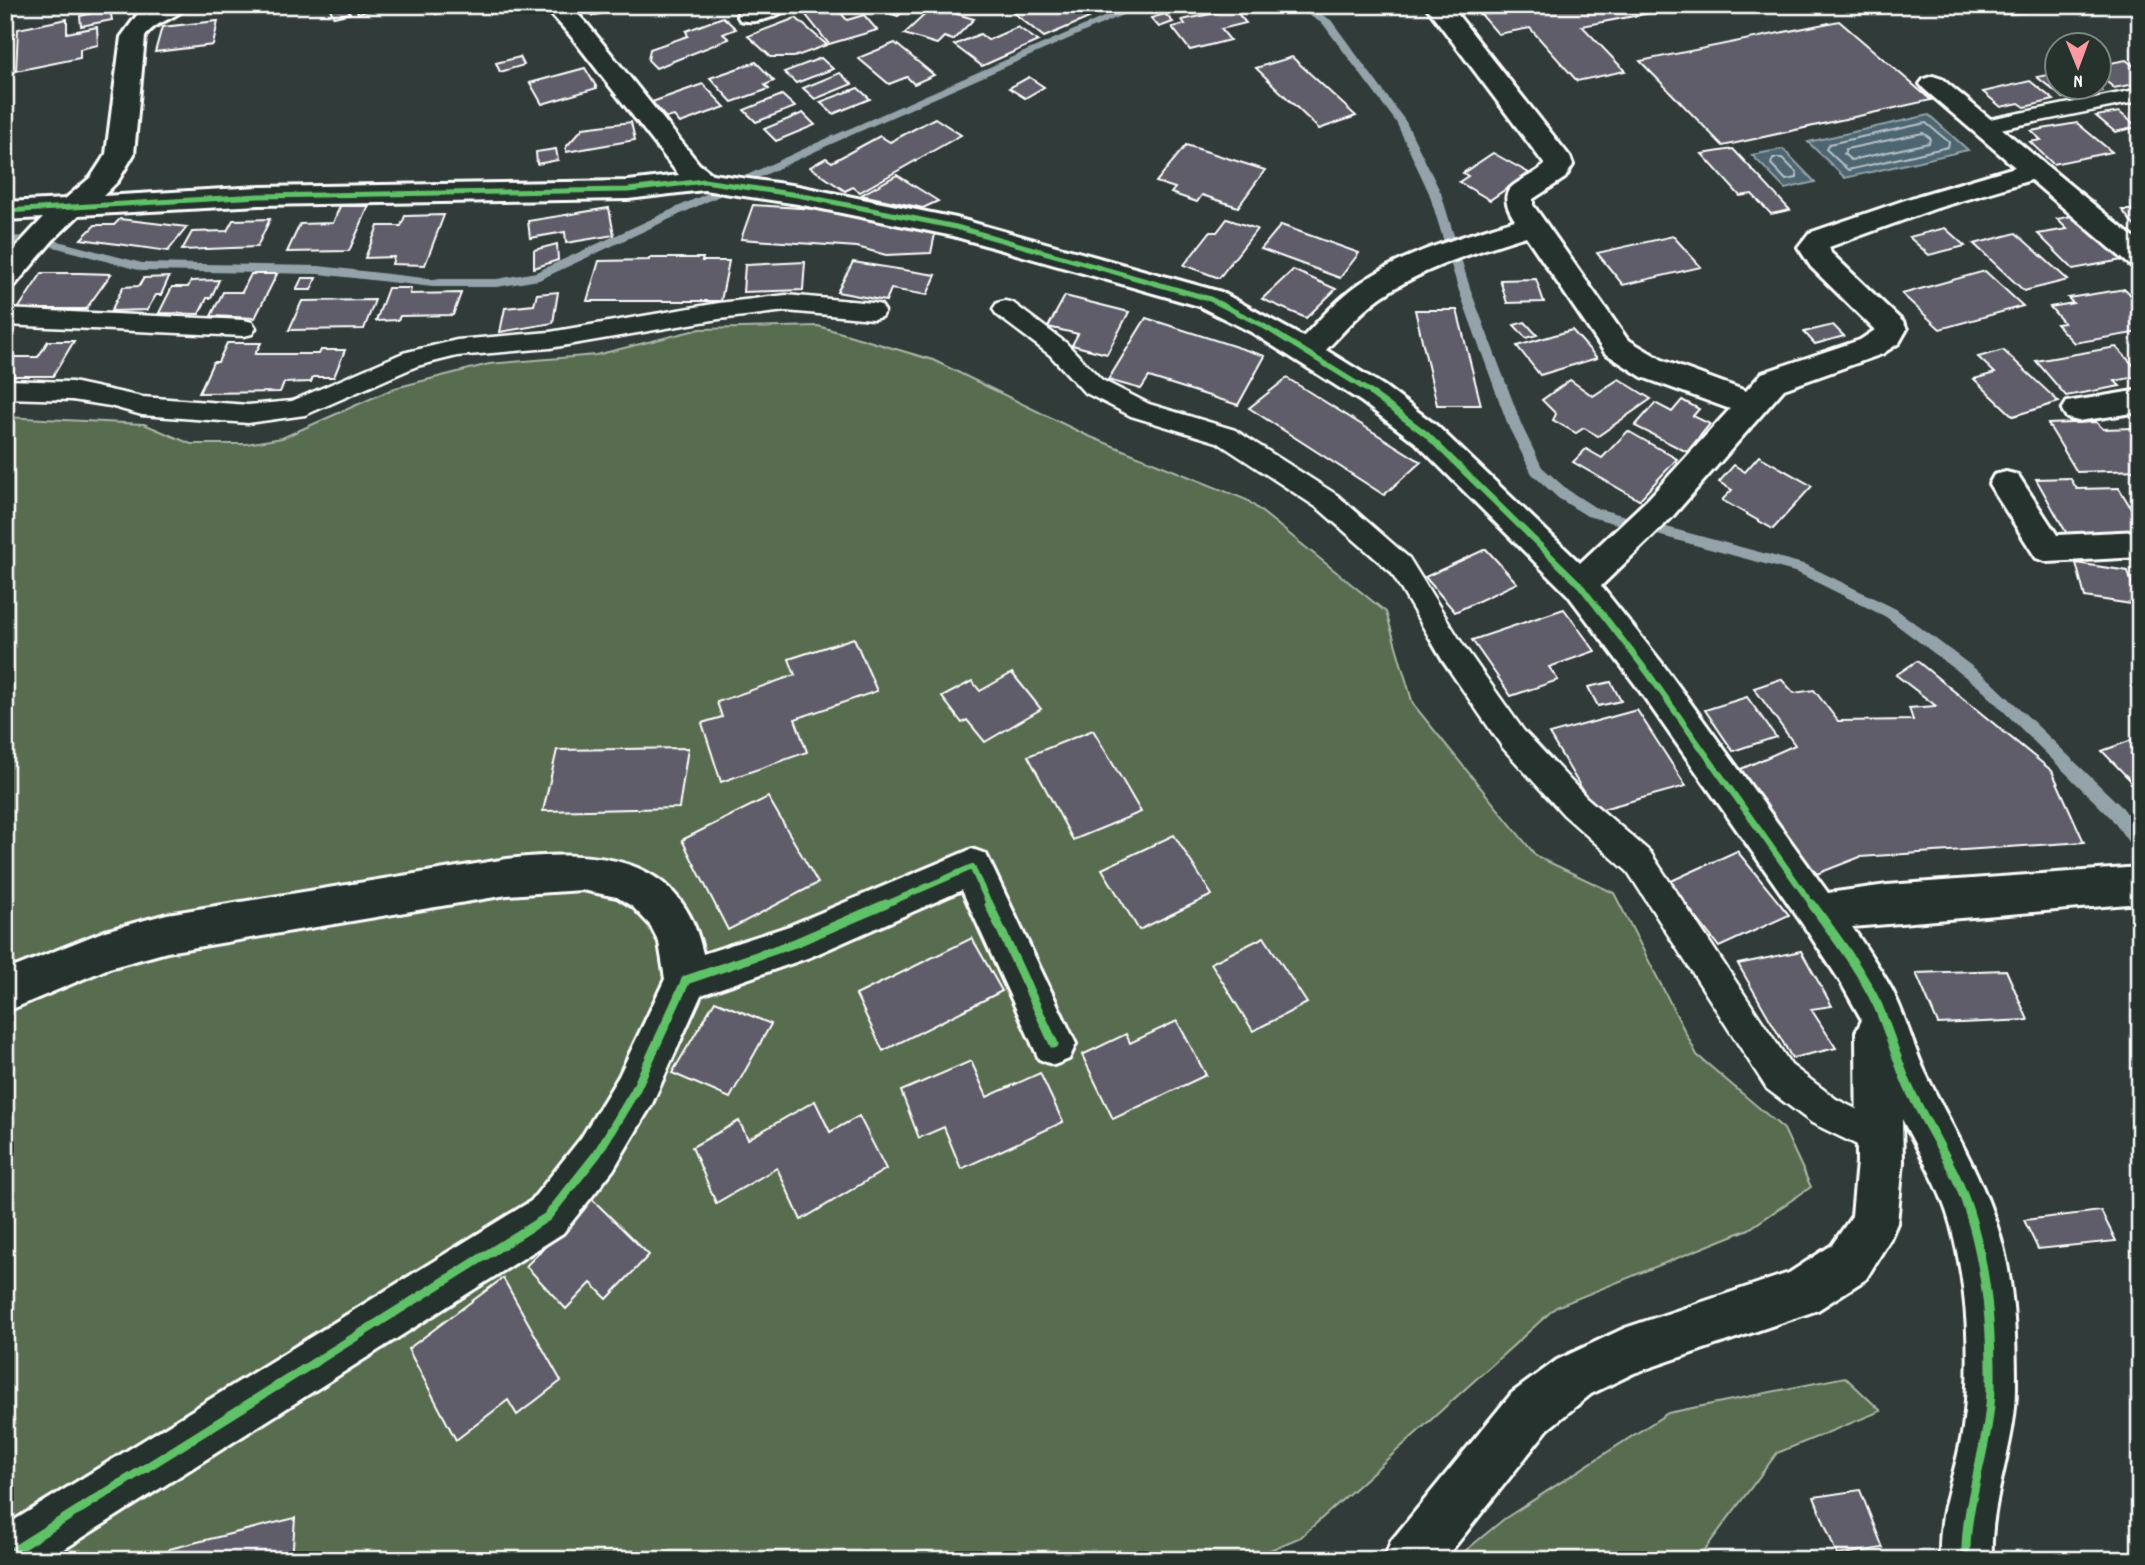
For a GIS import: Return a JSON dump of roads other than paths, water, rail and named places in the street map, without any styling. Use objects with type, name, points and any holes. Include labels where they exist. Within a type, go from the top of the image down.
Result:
[{"type":"street","points":[[5,278],[65,214],[114,170],[120,154],[134,37],[139,26],[152,15],[175,5]]},
{"type":"street","points":[[555,5],[579,30],[689,170],[704,181]]},
{"type":"street","points":[[749,15],[778,5]]},
{"type":"street","points":[[1437,5],[1556,158],[1559,165],[1555,172],[1519,195],[1518,205],[1616,346],[1653,369],[1750,404]]},
{"type":"street","points":[[1933,84],[2140,258]]},
{"type":"street","points":[[1580,585],[1660,508],[1750,404],[1773,382],[1871,347],[1888,336],[1892,329],[1821,260],[1812,247],[1819,240],[1906,208],[2038,170]]},
{"type":"street","points":[[5,211],[65,214],[259,196],[588,191],[678,186],[704,181],[956,227],[1210,299],[1240,312],[1373,394],[1426,434],[1580,585],[1648,673],[1818,913],[1877,1005],[1908,1085],[1955,1175],[1974,1225],[1982,1264],[1990,1322],[1991,1389],[1988,1430],[1970,1499],[1965,1536],[1966,1560]]},
{"type":"street","points":[[1305,353],[1371,290],[1431,258],[1533,224]]},
{"type":"street","points":[[2078,410],[2140,401]]},
{"type":"street","points":[[2006,484],[2049,549],[2140,544]]},
{"type":"street","points":[[686,979],[794,943],[972,867],[1054,1044]]},
{"type":"street","points":[[5,992],[105,950],[167,933],[495,878],[564,871],[594,871],[620,877],[644,891],[667,916],[679,939],[686,979],[635,1091],[597,1154],[547,1217],[5,1556]]},
{"type":"street","points":[[1818,913],[1887,904],[2140,885]]},
{"type":"street","points":[[1410,1560],[1530,1411],[1574,1377],[1625,1352],[1801,1293],[1849,1262],[1874,1223],[1880,1139],[1877,1005]]},
{"type":"lane","points":[[1985,127],[2140,95]]},
{"type":"lane","points":[[5,389],[72,391],[142,406],[248,414],[296,409],[411,359],[457,348],[550,340],[719,311],[786,303],[873,311]]},
{"type":"lane","points":[[1005,309],[1058,349],[1093,386],[1140,410],[1226,436],[1328,502],[1400,565],[1453,653],[1513,739],[1575,806],[1639,862],[1779,1077],[1824,1111],[1880,1139]]},
{"type":"lane","points":[[5,317],[244,328]]},
{"type":"water","points":[[1929,115],[1968,150],[1845,178],[1808,142]]},
{"type":"water","points":[[1783,149],[1815,182],[1785,189],[1752,155]]},
{"type":"waterway","points":[[5,240],[25,239],[59,244],[142,267],[319,270],[432,283],[497,283],[539,276],[825,143],[1140,5]]},
{"type":"waterway","points":[[1297,5],[1312,11],[1327,22],[1401,122],[1435,193],[1465,291],[1516,428],[1537,470],[1563,494],[1592,512],[1802,569],[1891,613],[1985,684],[2117,813],[2140,845]]}]
